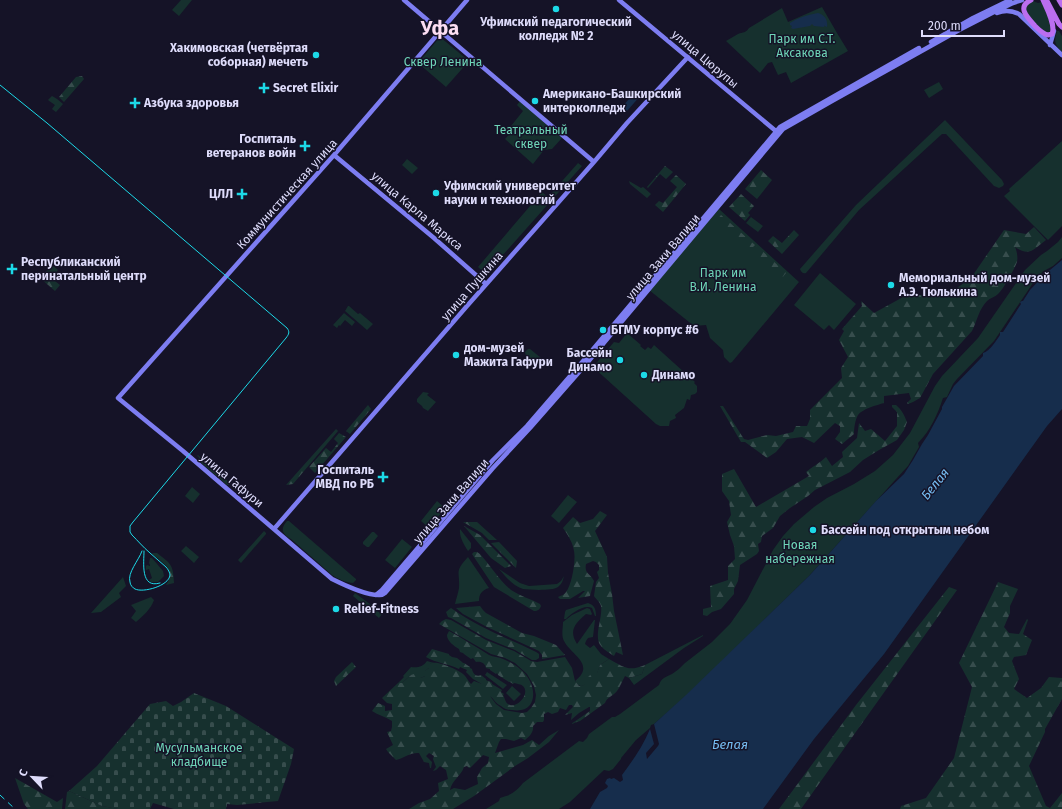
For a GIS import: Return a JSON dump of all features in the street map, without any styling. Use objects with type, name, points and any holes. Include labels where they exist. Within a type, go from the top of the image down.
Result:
[{"type":"main road","points":[[404,0],[594,162]]},
{"type":"main road","name":"Коммунистическая улица","points":[[118,398],[334,155],[466,0]]},
{"type":"main road","name":"улица Цюрупы","points":[[619,0],[777,132]]},
{"type":"main road","name":"улица Заки Валиди","points":[[332,579],[376,595],[385,593],[493,468],[564,390],[780,127],[973,18],[1005,1],[1010,0]]},
{"type":"main road","name":"улица Заки Валиди","points":[[777,132],[961,29],[1022,0]]},
{"type":"main road","points":[[1031,0],[1026,3],[1024,7],[1026,16],[1046,35],[1052,34],[1054,29]]},
{"type":"main road","points":[[1043,0],[1054,29],[1050,45]]},
{"type":"main road","points":[[1046,0],[1059,24],[1062,26]]},
{"type":"main road","points":[[1050,0],[1062,26]]},
{"type":"main road","points":[[1059,0],[1062,5]]},
{"type":"main road","points":[[984,18],[1004,11],[1012,11],[1024,18],[1050,45],[1062,55]]},
{"type":"main road","points":[[1053,37],[1055,49]]},
{"type":"main road","name":"улица Пушкина","points":[[274,529],[627,123],[688,57]]},
{"type":"main road","name":"улица Карла Маркса","points":[[334,155],[394,204],[486,284]]},
{"type":"main road","name":"улица Гафури","points":[[118,398],[183,451],[332,579]]},
{"type":"green space","points":[[181,0],[192,0],[179,16],[172,10]]},
{"type":"green space","points":[[1033,1],[1038,3],[1042,2],[1052,27],[1050,33],[1044,31],[1027,15],[1026,7]]},
{"type":"green space","name":"Парк им С.Т. Аксакова","points":[[822,7],[848,51],[791,83],[786,72],[778,75],[772,62],[768,63],[760,73],[726,41],[738,34],[746,32],[749,28],[782,8],[788,22]]},
{"type":"green space","points":[[1057,31],[1059,31],[1062,36],[1062,52],[1057,47],[1055,42]]},
{"type":"green space","name":"Сквер Ленина","points":[[440,37],[469,61],[446,87],[418,63]]},
{"type":"green space","points":[[82,76],[84,79],[64,102],[59,97],[76,77]]},
{"type":"green space","points":[[939,82],[943,89],[929,98],[924,90]]},
{"type":"green space","points":[[52,96],[63,104],[56,112],[52,109],[55,105],[48,100]]},
{"type":"green space","name":"Театральный сквер","points":[[520,101],[562,138],[552,149],[544,150],[533,164],[505,139],[514,129],[511,126],[523,111],[517,105]]},
{"type":"green space","points":[[945,120],[1002,180],[1004,184],[1003,186],[999,188],[994,186],[946,134],[942,134],[859,210],[806,273],[802,272],[800,269],[856,205]]},
{"type":"green space","points":[[1062,141],[1062,226],[1048,240],[1004,196],[1010,191],[1009,189]]},
{"type":"green space","points":[[407,159],[418,168],[412,174],[402,165]]},
{"type":"green space","points":[[578,163],[582,166],[486,274],[478,267],[542,192],[548,197]]},
{"type":"green space","points":[[665,166],[673,172],[666,179],[660,174],[648,188],[647,187]]},
{"type":"green space","points":[[761,170],[772,180],[757,199],[745,189]]},
{"type":"green space","points":[[676,175],[686,184],[663,212],[655,205],[659,201],[663,203],[677,187],[670,181]]},
{"type":"green space","points":[[629,181],[641,188],[643,187],[651,194],[647,198],[630,184]]},
{"type":"green space","points":[[741,194],[754,206],[748,213],[750,215],[745,221],[729,207]]},
{"type":"green space","name":"Парк им В.И. Ленина","points":[[719,209],[799,282],[730,363],[724,357],[723,350],[710,338],[706,325],[694,326],[649,290]]},
{"type":"green space","points":[[721,215],[755,245],[750,250],[717,220]]},
{"type":"green space","points":[[751,217],[763,226],[758,232],[746,223]]},
{"type":"green space","points":[[1034,227],[1046,240],[1032,251],[1028,252],[1015,247],[1017,262],[1006,284],[998,294],[984,304],[972,331],[933,374],[920,398],[908,404],[907,403],[911,399],[909,393],[884,396],[884,403],[866,409],[858,415],[854,434],[842,444],[835,439],[840,432],[840,426],[835,423],[814,443],[802,437],[787,439],[776,452],[767,458],[745,442],[741,442],[720,406],[723,406],[744,439],[748,440],[767,435],[776,436],[793,432],[796,426],[807,426],[810,419],[810,410],[842,378],[841,368],[848,357],[839,340],[844,331],[842,329],[862,306],[861,301],[874,313],[905,296],[931,296],[950,293],[973,275],[1004,230],[1026,234]]},
{"type":"green space","points":[[794,230],[799,235],[782,254],[768,241],[773,236],[782,243]]},
{"type":"green space","name":"Новая набережная","points":[[1062,237],[1062,258],[1053,266],[1042,272],[1041,277],[1033,283],[994,341],[953,384],[947,397],[943,398],[930,428],[918,443],[919,447],[908,466],[809,576],[686,696],[651,725],[650,728],[636,740],[613,769],[609,771],[604,770],[570,802],[559,809],[486,809],[499,801],[500,798],[509,795],[518,789],[523,783],[579,741],[583,742],[589,734],[612,717],[620,714],[659,685],[662,679],[676,672],[712,642],[730,624],[747,600],[773,550],[783,536],[794,524],[814,507],[875,471],[893,455],[910,433],[935,386],[942,376],[978,338],[1025,270]]},
{"type":"green space","points":[[757,246],[786,273],[782,278],[752,252]]},
{"type":"green space","points":[[52,265],[58,270],[51,278],[60,285],[55,291],[40,278]]},
{"type":"green space","points":[[820,273],[856,304],[834,330],[829,325],[824,330],[794,305]]},
{"type":"green space","points":[[348,306],[358,314],[360,313],[373,324],[367,330],[345,311]]},
{"type":"green space","points":[[344,313],[355,322],[352,326],[345,320],[337,328],[333,325]]},
{"type":"green space","name":"Динамо","points":[[627,333],[645,350],[648,347],[651,349],[654,345],[695,382],[694,383],[697,386],[697,392],[691,395],[690,400],[687,399],[684,408],[675,415],[676,418],[670,421],[669,426],[660,426],[656,424],[593,367],[614,342],[619,343]]},
{"type":"green space","points":[[528,349],[541,358],[540,362],[537,364],[526,356],[525,352]]},
{"type":"green space","points":[[423,392],[429,393],[427,395],[436,402],[428,411],[417,402],[417,399]]},
{"type":"green space","points":[[368,405],[371,409],[350,434],[346,431]]},
{"type":"green space","points":[[892,405],[896,405],[900,409],[907,422],[904,430],[897,440],[863,460],[850,472],[815,490],[780,516],[773,528],[762,536],[761,542],[758,544],[759,551],[757,554],[740,565],[738,581],[734,589],[734,594],[721,609],[712,612],[707,616],[703,615],[703,609],[711,607],[710,586],[728,580],[728,566],[735,559],[734,546],[727,522],[731,515],[729,501],[722,491],[722,474],[734,469],[756,507],[809,476],[806,472],[826,457],[832,466],[843,457],[842,452],[857,438],[859,423],[865,431],[871,429],[885,441],[897,426],[897,412]]},
{"type":"green space","points":[[336,429],[338,431],[293,484],[286,485]]},
{"type":"green space","points":[[339,433],[346,437],[315,473],[309,467],[326,448],[331,452],[338,443],[334,439]]},
{"type":"green space","points":[[198,455],[229,482],[229,485],[227,485],[198,460]]},
{"type":"green space","points":[[192,487],[200,494],[193,503],[185,496]]},
{"type":"green space","points":[[568,495],[577,502],[559,523],[551,516]]},
{"type":"green space","points":[[437,501],[445,508],[429,528],[421,521]]},
{"type":"green space","points":[[600,511],[607,515],[595,531],[607,557],[614,611],[623,655],[616,652],[614,656],[604,649],[599,642],[598,633],[601,606],[594,596],[596,582],[599,578],[597,572],[599,570],[599,565],[596,562],[593,561],[586,564],[586,570],[594,581],[590,596],[578,598],[585,591],[583,591],[570,599],[560,599],[558,597],[562,596],[568,589],[572,578],[574,560],[573,545],[563,528],[573,517],[580,523],[593,519]]},
{"type":"green space","points":[[287,521],[289,521],[356,580],[353,583],[348,582],[332,575],[284,533],[283,526]]},
{"type":"green space","points":[[463,522],[477,522],[497,540],[489,540],[482,533]]},
{"type":"green space","points":[[464,526],[480,535],[511,566],[505,568],[491,558]]},
{"type":"green space","points":[[460,529],[471,543],[471,548],[468,551],[463,544]]},
{"type":"green space","points":[[264,531],[266,534],[241,563],[238,560]]},
{"type":"green space","points":[[372,532],[378,536],[369,547],[367,547],[363,544],[363,542]]},
{"type":"green space","points":[[402,539],[412,547],[395,568],[385,560]]},
{"type":"green space","points":[[499,542],[517,561],[516,568],[491,543]]},
{"type":"green space","points":[[186,546],[199,557],[194,563],[181,551]]},
{"type":"green space","points":[[474,552],[480,554],[502,582],[511,590],[540,604],[541,606],[539,609],[534,611],[494,587],[472,554]]},
{"type":"green space","points":[[157,553],[170,565],[173,572],[174,583],[166,585],[169,580],[169,571],[164,564],[152,554]]},
{"type":"green space","points":[[468,557],[489,588],[481,593],[479,601],[455,604],[459,588],[459,569]]},
{"type":"green space","points":[[150,558],[152,558],[163,571],[164,576],[158,582],[151,582],[149,580],[152,578],[149,569],[146,570],[146,566],[150,566]]},
{"type":"green space","points":[[499,569],[520,583],[529,586],[557,584],[564,576],[560,585],[555,588],[541,590],[523,589],[519,588],[507,578]]},
{"type":"green space","points":[[123,577],[126,586],[119,593],[121,597],[101,612],[91,613]]},
{"type":"green space","points":[[998,582],[1018,589],[1010,606],[1010,613],[1004,627],[1009,633],[1019,634],[1027,619],[1028,620],[1023,634],[1032,640],[1026,655],[1014,657],[1012,661],[1019,679],[1014,689],[1027,698],[1041,688],[1049,677],[1062,678],[1062,699],[1045,729],[1029,766],[1046,806],[1050,808],[1062,793],[1062,809],[900,809],[901,806],[926,798],[954,758],[972,687],[959,663]]},
{"type":"green space","points":[[949,587],[957,590],[801,809],[779,809],[856,705]]},
{"type":"green space","points":[[355,593],[374,607],[372,608],[376,612],[376,610],[382,614],[379,618],[353,596]]},
{"type":"green space","points":[[151,597],[154,600],[151,606],[136,622],[131,618],[136,611],[131,605]]},
{"type":"green space","points":[[588,603],[595,608],[596,616],[592,608],[585,607],[564,619],[566,610]]},
{"type":"green space","points":[[480,606],[486,613],[522,633],[556,645],[565,655],[542,659],[542,655],[539,651],[487,627],[463,614],[456,608]]},
{"type":"green space","points":[[451,608],[482,627],[536,652],[539,654],[539,658],[532,660],[515,650],[486,638],[448,617],[446,612]]},
{"type":"green space","points":[[587,608],[590,609],[592,614],[586,614],[576,624],[573,631],[574,639],[577,644],[595,620],[593,637],[588,638],[585,644],[590,648],[594,645],[601,654],[609,659],[600,665],[597,674],[581,686],[575,681],[581,675],[583,665],[567,646],[562,634],[563,622],[572,615]]},
{"type":"green space","points":[[446,619],[451,620],[486,640],[514,651],[531,661],[537,662],[565,657],[572,668],[575,681],[579,686],[584,685],[589,676],[597,673],[600,665],[609,659],[626,668],[634,668],[645,665],[642,674],[629,678],[625,676],[619,688],[607,699],[605,703],[580,721],[571,724],[590,711],[590,707],[579,713],[571,720],[572,713],[565,715],[573,707],[572,705],[569,705],[566,710],[560,708],[558,712],[552,714],[548,712],[544,714],[543,722],[537,722],[533,726],[530,736],[525,740],[521,738],[514,741],[501,739],[495,753],[523,745],[532,740],[539,745],[559,730],[549,742],[528,758],[453,809],[409,809],[430,799],[439,791],[438,783],[448,779],[446,770],[440,766],[433,771],[436,767],[433,759],[434,756],[429,753],[426,756],[432,762],[431,768],[429,763],[424,762],[419,753],[410,754],[396,760],[388,752],[386,749],[393,745],[387,732],[391,731],[392,721],[372,711],[378,703],[385,706],[385,711],[392,710],[392,704],[387,703],[382,698],[398,683],[402,683],[411,675],[417,673],[421,678],[425,676],[423,672],[429,668],[431,663],[446,665],[456,670],[464,675],[471,684],[474,681],[482,684],[473,679],[466,672],[467,670],[460,667],[459,669],[426,657],[432,649],[457,658],[470,667],[475,675],[481,675],[502,690],[501,692],[504,694],[503,695],[508,704],[515,705],[522,700],[525,693],[525,689],[522,685],[509,682],[497,673],[496,674],[490,669],[486,668],[482,663],[476,662],[473,658],[471,659],[460,652],[459,649],[449,641],[447,635],[449,631],[489,655],[501,658],[512,664],[521,670],[530,681],[533,694],[530,705],[526,708],[520,710],[508,710],[503,708],[490,696],[496,704],[504,710],[522,713],[527,712],[535,702],[536,695],[534,686],[527,674],[515,663],[491,654],[439,624]],"holes":[[[483,755],[489,757],[488,763],[482,768],[477,777],[478,784],[465,790],[454,788],[450,790],[464,767],[467,766],[470,768]]]},
{"type":"green space","points":[[703,635],[634,685],[629,678],[642,674],[645,665]]},
{"type":"green space","points":[[427,661],[434,663],[431,663],[429,668],[425,671],[425,676],[421,678],[411,675],[402,683],[398,683],[411,667],[420,667]]},
{"type":"green space","points":[[352,662],[356,667],[336,686],[334,681],[336,677]]},
{"type":"green space","points":[[487,672],[507,685],[503,689],[485,675]]},
{"type":"green space","points":[[512,686],[521,694],[514,701],[506,693]]},
{"type":"green space","name":"Мусульманское кладбище","points":[[194,693],[226,706],[294,749],[291,764],[278,801],[237,805],[227,804],[226,809],[174,809],[153,803],[150,809],[118,809],[102,806],[69,791],[97,766],[150,704],[166,701],[173,706]]},
{"type":"green space","points":[[15,778],[57,802],[63,798],[62,809],[28,809],[24,804]]},
{"type":"green space","points":[[69,791],[102,806],[118,809],[65,809],[67,792]]},
{"type":"water","points":[[818,13],[826,18],[827,27],[825,25],[824,27],[814,26],[812,24],[810,26],[793,29],[791,28],[792,26],[790,23],[793,21],[804,16]]},
{"type":"water","points":[[636,91],[641,95],[627,111],[622,107]]},
{"type":"water","name":"Белая","points":[[1062,260],[1062,409],[1047,426],[884,654],[814,739],[763,809],[590,809],[600,792],[607,788],[608,786],[605,783],[607,779],[614,778],[620,782],[623,780],[622,775],[641,747],[650,729],[654,744],[646,753],[647,759],[658,746],[659,744],[654,724],[810,575],[876,501],[904,474],[928,435],[954,386],[983,356],[983,353],[993,346],[1000,335],[1000,332],[1003,332],[1021,304],[1020,302],[1023,301],[1030,290],[1048,271]]},
{"type":"tram line","points":[[0,85],[47,123],[289,331],[286,338],[130,526],[130,532],[132,535],[147,551],[166,567],[170,574],[169,579],[155,588],[139,590],[135,589],[130,583],[130,575],[142,551]]},
{"type":"tram line","points":[[144,551],[144,574],[146,579],[154,584],[160,583]]},
{"type":"railway","points":[[0,795],[15,809]]},
{"type":"place","name":"Уфимский педагогический колледж № 2","points":[[556,9]]},
{"type":"place","name":"Хакимовская (четвёртая соборная) мечеть","points":[[316,55]]},
{"type":"place","name":"Secret Elixir","points":[[264,88]]},
{"type":"place","name":"Американо-Башкирский интерколледж","points":[[535,101]]},
{"type":"place","name":"Азбука здоровья","points":[[135,103]]},
{"type":"place","name":"Госпиталь ветеранов войн","points":[[305,146]]},
{"type":"place","name":"Уфимский университет науки и технологий","points":[[436,193]]},
{"type":"place","name":"ЦЛЛ","points":[[242,194]]},
{"type":"place","name":"Республиканский перинатальный центр","points":[[12,269]]},
{"type":"place","name":"Мемориальный дом-музей А.Э. Тюлькина","points":[[891,285]]},
{"type":"place","name":"БГМУ корпус #6","points":[[603,330]]},
{"type":"place","name":"дом-музей Мажита Гафури","points":[[456,355]]},
{"type":"place","name":"Бассейн Динамо","points":[[620,360]]},
{"type":"place","name":"Динамо","points":[[644,375]]},
{"type":"place","name":"Госпиталь МВД по РБ","points":[[383,477]]},
{"type":"place","name":"Бассейн под открытым небом","points":[[813,530]]},
{"type":"place","name":"Relief-Fitness","points":[[336,609]]},
{"type":"district","name":"Уфа","points":[[440,28]]}]
